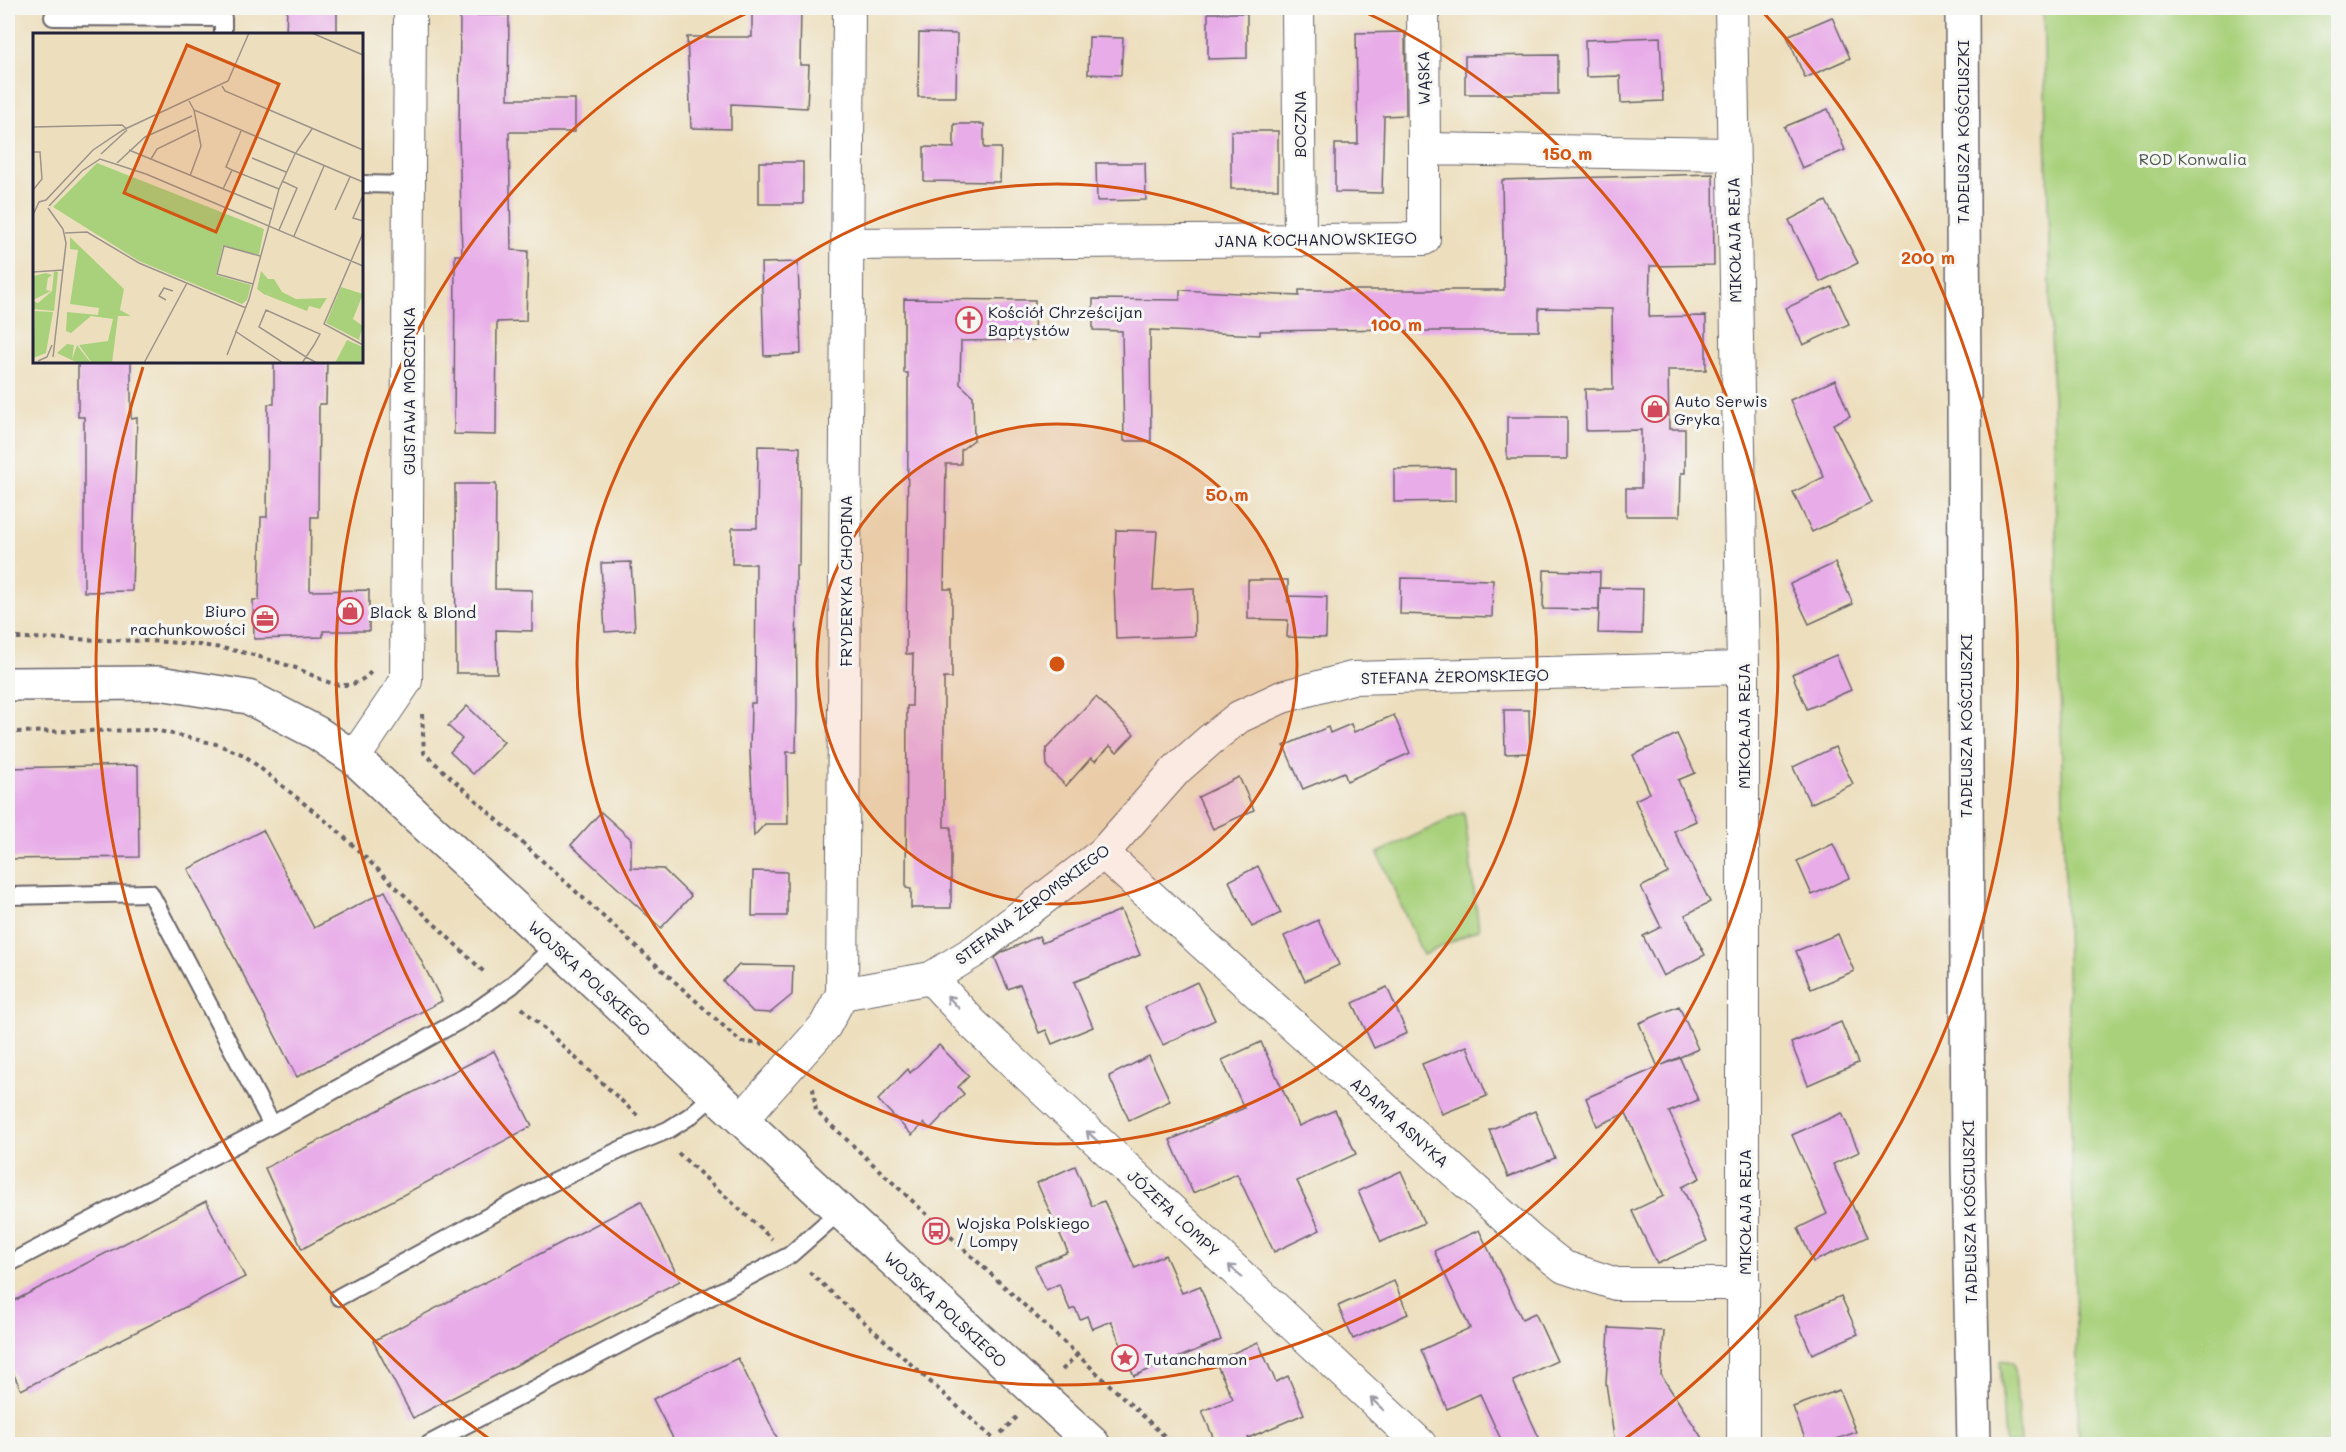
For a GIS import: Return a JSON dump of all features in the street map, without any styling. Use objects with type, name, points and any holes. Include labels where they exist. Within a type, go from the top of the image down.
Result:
[{"type":"street","name":"GUSTAWA MORCINKA","points":[[406,681],[410,8]]},
{"type":"street","name":"FRYDERYKA CHOPINA","points":[[742,1119],[825,1026],[842,994],[849,8]]},
{"type":"street","name":"BOCZNA","points":[[1298,8],[1300,240]]},
{"type":"street","name":"WĄSKA","points":[[1423,8],[1424,149]]},
{"type":"street","name":"MIKOŁAJA REJA","points":[[1731,8],[1743,668],[1743,1444]]},
{"type":"street","name":"TADEUSZA KOŚCIUSZKI","points":[[1962,8],[1967,1153],[1974,1444]]},
{"type":"street","name":"JANA KOCHANOWSKIEGO","points":[[848,244],[1424,239],[1424,149]]},
{"type":"street","points":[[1424,149],[1732,154]]},
{"type":"street","name":"STEFANA ŻEROMSKIEGO","points":[[842,994],[931,978],[975,951],[1103,853],[1177,769],[1210,740],[1239,717],[1282,697],[1352,678],[1743,668]]},
{"type":"street","points":[[354,758],[406,681]]},
{"type":"street","name":"WOJSKA POLSKIEGO","points":[[8,684],[159,683],[248,698],[317,733],[354,758],[840,1211],[1094,1444]]},
{"type":"street","name":"ADAMA ASNYKA","points":[[1103,853],[1531,1241],[1564,1267],[1616,1284],[1744,1284]]},
{"type":"street","name":"JÓZEFA LOMPY","points":[[931,978],[972,1023],[1420,1444]]},
{"type":"lane","points":[[53,17],[223,18],[222,33]]},
{"type":"lane","points":[[363,184],[409,185]]},
{"type":"lane","points":[[8,896],[150,893],[272,1125]]},
{"type":"lane","points":[[8,1264],[272,1125],[473,1013],[503,991],[555,946]]},
{"type":"lane","points":[[339,1297],[539,1189],[657,1134],[690,1116],[715,1094]]},
{"type":"lane","points":[[429,1444],[789,1255],[840,1211]]},
{"type":"path","points":[[8,638],[166,641],[209,646],[296,668],[330,685],[347,685],[366,677],[379,663],[406,681],[422,693],[424,753],[741,1042],[780,1045],[811,1073],[816,1111],[1173,1444]]},
{"type":"path","points":[[8,732],[155,730],[216,744],[244,755],[337,830],[503,991],[657,1134],[999,1444]]},
{"type":"path","points":[[1062,1370],[1077,1355]]},
{"type":"path","points":[[1001,1433],[1017,1416]]},
{"type":"green space","name":"ROD Konwalia","points":[[2043,8],[2338,8],[2338,1444],[2079,1444]]},
{"type":"green space","points":[[1464,812],[1479,929],[1423,955],[1378,853]]},
{"type":"green space","points":[[2000,1360],[2012,1362],[2015,1370],[2020,1444],[2005,1444]]},
{"type":"building","points":[[287,8],[337,8],[337,33],[286,33]]},
{"type":"building","points":[[752,8],[801,8],[800,65],[809,65],[807,108],[731,104],[731,129],[691,128],[687,37],[752,37]]},
{"type":"building","points":[[1208,13],[1247,13],[1247,58],[1208,59]]},
{"type":"building","points":[[460,15],[509,15],[508,99],[575,99],[575,132],[509,132],[511,250],[528,251],[526,321],[497,322],[496,435],[454,434],[455,255],[462,255],[459,133]]},
{"type":"building","points":[[1832,17],[1850,58],[1805,78],[1787,36]]},
{"type":"building","points":[[1405,32],[1406,115],[1384,116],[1382,193],[1335,192],[1335,144],[1358,144],[1356,33]]},
{"type":"building","points":[[919,33],[957,34],[956,97],[918,97]]},
{"type":"building","points":[[1089,37],[1123,38],[1121,75],[1088,74]]},
{"type":"building","points":[[1660,37],[1663,101],[1621,103],[1620,76],[1586,77],[1585,40]]},
{"type":"building","points":[[1558,55],[1558,94],[1465,94],[1465,56]]},
{"type":"building","points":[[1828,109],[1845,150],[1802,168],[1784,127]]},
{"type":"building","points":[[954,124],[984,124],[984,148],[1001,148],[1000,182],[924,181],[924,147],[954,148]]},
{"type":"building","points":[[1231,131],[1278,131],[1278,189],[1231,189]]},
{"type":"building","points":[[759,162],[803,162],[803,204],[759,204]]},
{"type":"building","points":[[1096,163],[1145,163],[1146,200],[1097,201]]},
{"type":"building","points":[[1713,174],[1714,265],[1650,266],[1649,317],[1706,316],[1706,370],[1668,370],[1669,429],[1685,429],[1685,473],[1681,473],[1680,516],[1626,516],[1626,488],[1641,488],[1641,430],[1586,431],[1585,389],[1613,389],[1612,309],[1539,308],[1539,331],[1398,331],[1398,329],[1260,331],[1260,335],[1150,330],[1151,441],[1124,441],[1122,331],[1093,330],[1093,299],[1180,300],[1180,290],[1299,296],[1299,290],[1504,290],[1502,180]]},
{"type":"building","points":[[1826,201],[1858,263],[1820,282],[1789,220]]},
{"type":"building","points":[[798,262],[801,354],[764,356],[761,263]]},
{"type":"building","points":[[1832,287],[1849,324],[1803,345],[1786,308]]},
{"type":"building","points":[[904,299],[1035,300],[1034,340],[961,341],[960,384],[973,396],[974,440],[961,450],[961,464],[946,464],[944,589],[952,589],[952,678],[944,678],[944,827],[951,827],[951,908],[911,908],[911,889],[906,888],[907,706],[912,706],[913,654],[906,654],[908,373],[904,373]]},
{"type":"building","points":[[78,363],[131,363],[131,419],[137,418],[132,591],[84,592],[84,417],[78,417]]},
{"type":"building","points":[[274,363],[327,363],[326,404],[319,404],[318,517],[311,517],[310,591],[369,590],[369,631],[323,631],[323,637],[254,639],[253,600],[259,600],[261,517],[267,517],[268,404],[274,404]]},
{"type":"building","points":[[1835,380],[1850,416],[1833,424],[1872,503],[1812,532],[1793,492],[1824,477],[1790,400]]},
{"type":"building","points":[[1507,417],[1567,417],[1567,459],[1507,459]]},
{"type":"building","points":[[758,446],[800,447],[799,565],[796,565],[796,752],[787,752],[788,824],[765,824],[754,836],[750,751],[751,703],[755,703],[756,564],[732,564],[732,528],[757,528]]},
{"type":"building","points":[[1455,468],[1455,501],[1394,502],[1394,469]]},
{"type":"building","points":[[455,484],[496,484],[495,589],[532,590],[532,631],[496,630],[497,673],[456,673]]},
{"type":"building","points":[[1116,530],[1157,531],[1153,590],[1194,588],[1195,636],[1116,639],[1114,585]]},
{"type":"building","points":[[631,562],[635,630],[605,632],[601,563]]},
{"type":"building","points":[[1835,563],[1853,604],[1809,624],[1790,584]]},
{"type":"building","points":[[1544,570],[1600,572],[1599,610],[1543,609]]},
{"type":"building","points":[[1401,578],[1493,580],[1492,617],[1400,614]]},
{"type":"building","points":[[1248,580],[1288,580],[1288,596],[1327,597],[1326,638],[1287,637],[1288,620],[1248,619]]},
{"type":"building","points":[[1600,588],[1643,589],[1642,634],[1598,633]]},
{"type":"building","points":[[1836,655],[1851,690],[1807,709],[1792,674]]},
{"type":"building","points":[[1096,697],[1134,734],[1117,752],[1110,746],[1095,761],[1091,758],[1066,786],[1047,767],[1046,749]]},
{"type":"building","points":[[467,706],[504,742],[473,774],[450,752],[462,739],[448,726]]},
{"type":"building","points":[[1504,710],[1529,710],[1530,753],[1505,754]]},
{"type":"building","points":[[1394,715],[1410,753],[1347,781],[1344,772],[1303,789],[1284,746],[1328,727],[1330,733],[1351,724],[1354,732]]},
{"type":"building","points":[[1677,734],[1695,773],[1678,780],[1696,821],[1674,831],[1710,902],[1685,915],[1705,955],[1663,976],[1643,936],[1661,927],[1641,887],[1668,873],[1635,800],[1650,793],[1633,755]]},
{"type":"building","points":[[1835,747],[1853,784],[1810,804],[1793,767]]},
{"type":"building","points":[[138,765],[139,857],[8,859],[8,768]]},
{"type":"building","points":[[1239,777],[1254,810],[1213,829],[1198,797]]},
{"type":"building","points":[[601,812],[631,839],[631,868],[663,869],[691,896],[661,928],[571,845]]},
{"type":"building","points":[[263,830],[314,928],[385,891],[442,1001],[297,1077],[188,869]]},
{"type":"building","points":[[1833,844],[1849,878],[1812,895],[1797,861]]},
{"type":"building","points":[[1258,866],[1281,913],[1252,927],[1229,881]]},
{"type":"building","points":[[753,871],[787,872],[787,916],[752,916]]},
{"type":"building","points":[[1121,910],[1140,955],[1074,982],[1093,1027],[1052,1044],[1046,1030],[1039,1033],[1020,984],[1008,989],[995,958],[1039,936],[1042,943]]},
{"type":"building","points":[[1318,920],[1339,965],[1305,981],[1284,936]]},
{"type":"building","points":[[1838,934],[1854,971],[1811,989],[1796,951]]},
{"type":"building","points":[[739,965],[793,966],[792,995],[770,1013],[753,1012],[723,981]]},
{"type":"building","points":[[1197,982],[1215,1020],[1163,1045],[1145,1007]]},
{"type":"building","points":[[1387,987],[1407,1033],[1374,1048],[1353,1003]]},
{"type":"building","points":[[1679,1006],[1698,1049],[1662,1065],[1680,1058],[1698,1100],[1669,1112],[1700,1178],[1682,1187],[1707,1241],[1657,1264],[1632,1211],[1664,1196],[1626,1113],[1597,1126],[1586,1098],[1658,1067],[1639,1023]]},
{"type":"building","points":[[1841,1022],[1858,1063],[1808,1085],[1791,1043]]},
{"type":"building","points":[[1261,1042],[1299,1126],[1335,1110],[1356,1154],[1297,1181],[1320,1230],[1274,1252],[1237,1174],[1193,1193],[1170,1140],[1244,1108],[1222,1060]]},
{"type":"building","points":[[939,1045],[969,1076],[958,1087],[964,1094],[930,1129],[924,1123],[912,1135],[878,1100],[908,1069],[910,1073]]},
{"type":"building","points":[[1467,1046],[1487,1096],[1442,1114],[1422,1064]]},
{"type":"building","points":[[494,1051],[532,1126],[302,1249],[265,1168]]},
{"type":"building","points":[[1149,1056],[1170,1101],[1129,1120],[1109,1076]]},
{"type":"building","points":[[1535,1111],[1555,1158],[1508,1177],[1489,1130]]},
{"type":"building","points":[[1842,1113],[1859,1152],[1833,1164],[1867,1237],[1813,1262],[1798,1228],[1827,1214],[1792,1135]]},
{"type":"building","points":[[1075,1166],[1092,1206],[1104,1201],[1135,1268],[1165,1255],[1182,1293],[1200,1286],[1221,1340],[1134,1376],[1111,1321],[1092,1329],[1087,1316],[1080,1319],[1075,1308],[1070,1310],[1059,1284],[1046,1290],[1035,1266],[1068,1252],[1037,1183]]},
{"type":"building","points":[[1401,1171],[1424,1223],[1381,1242],[1358,1191]]},
{"type":"building","points":[[206,1201],[245,1277],[21,1390],[8,1362],[8,1304]]},
{"type":"building","points":[[641,1201],[680,1281],[413,1418],[373,1341]]},
{"type":"building","points":[[1479,1230],[1522,1319],[1535,1313],[1557,1361],[1513,1381],[1542,1444],[1503,1444],[1480,1394],[1447,1409],[1421,1350],[1470,1328],[1434,1251]]},
{"type":"building","points":[[1394,1281],[1408,1314],[1353,1339],[1338,1306]]},
{"type":"building","points":[[1841,1296],[1858,1334],[1812,1354],[1795,1316]]},
{"type":"building","points":[[1609,1328],[1664,1331],[1661,1375],[1706,1444],[1615,1444],[1606,1383]]},
{"type":"building","points":[[1258,1342],[1276,1382],[1288,1376],[1304,1414],[1248,1438],[1251,1444],[1216,1444],[1202,1411],[1233,1399],[1215,1361]]},
{"type":"building","points":[[738,1358],[780,1444],[676,1444],[653,1399]]},
{"type":"building","points":[[1839,1390],[1856,1432],[1823,1444],[1807,1444],[1793,1407]]},
{"type":"place","name":"Kościół Chrześcijan Baptystów","points":[[969,320]]},
{"type":"place","name":"Auto Serwis Gryka","points":[[1655,409]]},
{"type":"place","name":"Black & Blond","points":[[350,611]]},
{"type":"place","name":"Biuro rachunkowości","points":[[265,619]]},
{"type":"place","name":"Wojska Polskiego / Lompy","points":[[936,1231]]},
{"type":"place","name":"Tutanchamon","points":[[1125,1358]]}]
